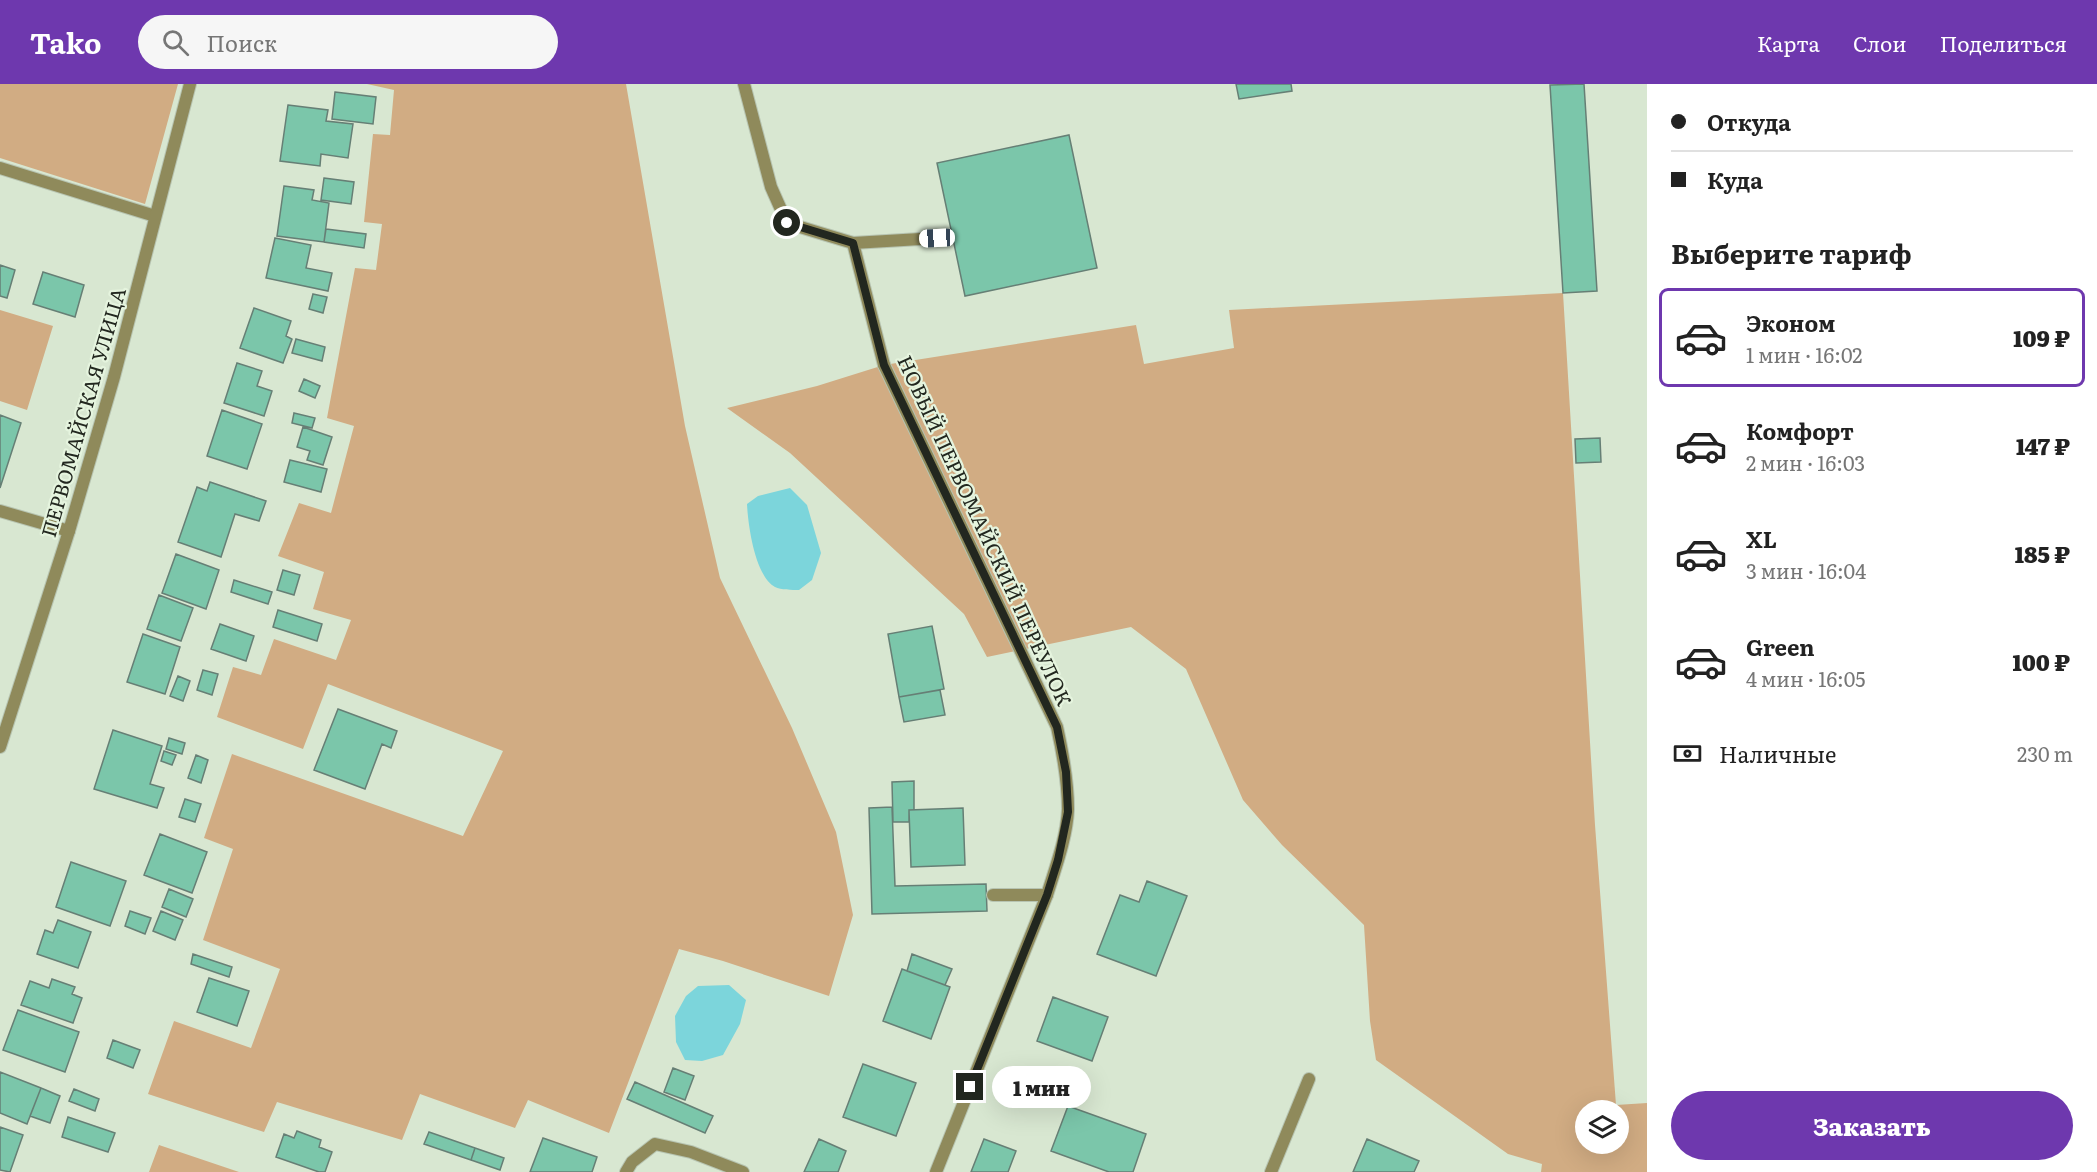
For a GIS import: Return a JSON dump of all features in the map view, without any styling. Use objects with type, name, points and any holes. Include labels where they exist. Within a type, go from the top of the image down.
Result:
[{"type":"street","name":"ПЕРВОМАЙСКАЯ УЛИЦА","points":[[0,747],[69,531],[114,377],[190,84]]},
{"type":"street","points":[[744,84],[771,188],[787,223],[853,243],[937,238]]},
{"type":"street","points":[[0,168],[155,216]]},
{"type":"street","name":"НОВЫЙ ПЕРВОМАЙСКИЙ ПЕРЕУЛОК","points":[[853,243],[884,365],[1057,727],[1066,772],[1068,812],[1058,860],[1047,895],[936,1172]]},
{"type":"street","points":[[0,511],[69,531]]},
{"type":"street","points":[[993,895],[1047,895]]},
{"type":"street","points":[[1271,1172],[1310,1079]]},
{"type":"street","points":[[626,1172],[632,1162],[655,1144],[691,1152],[743,1172]]},
{"type":"shaded area","points":[[0,84],[178,84],[145,204],[0,158]]},
{"type":"shaded area","points":[[367,84],[626,84],[685,426],[720,578],[792,728],[836,832],[853,915],[829,996],[679,949],[609,1133],[528,1100],[515,1128],[420,1094],[402,1140],[277,1102],[264,1132],[148,1094],[174,1021],[251,1048],[280,969],[203,940],[233,849],[204,838],[232,754],[463,836],[503,751],[328,684],[303,749],[217,717],[233,667],[261,675],[274,639],[336,660],[351,620],[313,609],[324,572],[278,556],[299,503],[331,513],[354,426],[327,418],[355,268],[376,270],[382,224],[364,222],[373,134],[390,135],[394,90]]},
{"type":"shaded area","points":[[1563,293],[1595,825],[1616,1100],[1575,1100],[1575,1154],[1629,1154],[1629,1104],[1647,1103],[1647,1172],[1541,1172],[1542,1164],[1508,1154],[1376,1060],[1370,1021],[1364,925],[1282,845],[1243,800],[1186,669],[1131,627],[987,657],[964,614],[790,453],[727,408],[817,386],[884,365],[1136,325],[1144,364],[1234,348],[1229,310]]},
{"type":"shaded area","points":[[0,310],[53,326],[27,410],[0,401]]},
{"type":"shaded area","points":[[159,1145],[239,1172],[149,1172]]},
{"type":"water","points":[[790,488],[807,505],[821,553],[812,580],[799,590],[777,588],[762,572],[751,537],[747,504],[758,496]]},
{"type":"water","points":[[729,985],[746,1000],[740,1024],[723,1055],[702,1061],[685,1060],[676,1042],[675,1016],[686,996],[698,986]]},
{"type":"building","points":[[1236,84],[1291,84],[1292,91],[1239,99]]},
{"type":"building","points":[[1584,84],[1597,291],[1563,293],[1550,85]]},
{"type":"building","points":[[335,92],[376,97],[373,124],[332,119]]},
{"type":"building","points":[[288,105],[328,110],[326,121],[353,124],[348,158],[321,154],[320,166],[280,161]]},
{"type":"building","points":[[1069,135],[1097,268],[965,296],[937,163]]},
{"type":"building","points":[[324,178],[354,182],[351,204],[321,200]]},
{"type":"building","points":[[284,186],[314,190],[312,200],[329,203],[324,242],[277,236]]},
{"type":"building","points":[[326,229],[366,234],[364,248],[324,242]]},
{"type":"building","points":[[275,238],[311,245],[306,268],[332,273],[328,291],[266,278]]},
{"type":"building","points":[[0,265],[15,270],[7,298],[0,296]]},
{"type":"building","points":[[43,272],[84,285],[75,317],[33,304]]},
{"type":"building","points":[[313,294],[327,297],[323,313],[309,309]]},
{"type":"building","points":[[254,308],[291,321],[286,336],[292,339],[283,363],[240,348]]},
{"type":"building","points":[[296,339],[325,347],[322,361],[292,353]]},
{"type":"building","points":[[237,363],[262,371],[257,386],[272,391],[264,416],[224,403]]},
{"type":"building","points":[[304,379],[320,386],[315,398],[299,391]]},
{"type":"building","points":[[222,410],[262,424],[247,469],[207,456]]},
{"type":"building","points":[[294,413],[315,418],[312,428],[292,423]]},
{"type":"building","points":[[0,415],[21,423],[0,488]]},
{"type":"building","points":[[303,427],[332,437],[323,465],[307,460],[310,451],[297,447]]},
{"type":"building","points":[[1600,438],[1601,462],[1576,463],[1575,439]]},
{"type":"building","points":[[290,460],[327,469],[321,492],[284,482]]},
{"type":"building","points":[[210,482],[266,501],[259,521],[235,514],[221,557],[178,542],[197,487],[207,491]]},
{"type":"building","points":[[176,554],[219,570],[206,609],[162,593]]},
{"type":"building","points":[[283,570],[300,575],[294,595],[277,590]]},
{"type":"building","points":[[234,580],[272,592],[268,604],[231,592]]},
{"type":"building","points":[[159,595],[193,608],[181,641],[147,629]]},
{"type":"building","points":[[278,610],[322,624],[317,641],[273,627]]},
{"type":"building","points":[[220,624],[254,636],[246,661],[211,649]]},
{"type":"building","points":[[932,626],[944,689],[899,697],[888,634]]},
{"type":"building","points":[[143,634],[180,647],[165,694],[127,682]]},
{"type":"building","points":[[203,670],[218,674],[212,695],[197,690]]},
{"type":"building","points":[[178,676],[190,681],[183,701],[170,696]]},
{"type":"building","points":[[940,690],[945,715],[904,722],[899,697]]},
{"type":"building","points":[[338,709],[397,731],[391,748],[382,744],[365,789],[314,770]]},
{"type":"building","points":[[113,730],[162,746],[150,784],[164,788],[157,808],[94,789]]},
{"type":"building","points":[[169,738],[185,743],[182,754],[166,749]]},
{"type":"building","points":[[164,751],[176,755],[172,765],[161,761]]},
{"type":"building","points":[[196,755],[208,760],[201,783],[188,778]]},
{"type":"building","points":[[914,781],[914,810],[909,810],[909,822],[893,822],[892,782]]},
{"type":"building","points":[[185,799],[201,804],[195,822],[179,817]]},
{"type":"building","points":[[892,807],[895,886],[986,884],[987,911],[872,914],[869,808]]},
{"type":"building","points":[[963,808],[965,865],[911,867],[909,810]]},
{"type":"building","points":[[160,834],[207,852],[192,893],[144,875]]},
{"type":"building","points":[[71,862],[126,881],[110,926],[56,907]]},
{"type":"building","points":[[1147,881],[1187,896],[1156,976],[1097,954],[1120,895],[1139,902]]},
{"type":"building","points":[[169,889],[193,899],[186,917],[162,907]]},
{"type":"building","points":[[130,911],[151,918],[145,934],[125,926]]},
{"type":"building","points":[[161,911],[183,920],[175,940],[153,931]]},
{"type":"building","points":[[58,920],[91,932],[78,968],[37,954],[45,930],[53,933]]},
{"type":"building","points":[[193,954],[232,967],[229,977],[191,964]]},
{"type":"building","points":[[912,954],[952,969],[945,985],[907,971]]},
{"type":"building","points":[[902,969],[950,987],[931,1039],[883,1021]]},
{"type":"building","points":[[209,978],[249,991],[237,1026],[197,1012]]},
{"type":"building","points":[[52,979],[75,987],[72,994],[82,998],[73,1023],[21,1005],[30,981],[49,988]]},
{"type":"building","points":[[1053,997],[1108,1017],[1092,1061],[1037,1041]]},
{"type":"building","points":[[18,1010],[79,1032],[65,1072],[3,1050]]},
{"type":"building","points":[[113,1040],[140,1050],[133,1068],[107,1058]]},
{"type":"building","points":[[863,1064],[916,1083],[896,1136],[843,1117]]},
{"type":"building","points":[[673,1068],[694,1076],[685,1100],[664,1092]]},
{"type":"building","points":[[0,1072],[41,1088],[27,1124],[0,1113]]},
{"type":"building","points":[[635,1082],[713,1116],[705,1133],[627,1099]]},
{"type":"building","points":[[41,1088],[60,1096],[50,1123],[30,1116]]},
{"type":"building","points":[[74,1089],[99,1099],[95,1111],[69,1101]]},
{"type":"building","points":[[1068,1106],[1146,1134],[1133,1172],[1109,1172],[1051,1151]]},
{"type":"building","points":[[68,1117],[115,1133],[108,1152],[62,1137]]},
{"type":"building","points":[[0,1127],[23,1135],[10,1172],[0,1170]]},
{"type":"building","points":[[297,1131],[321,1140],[319,1147],[332,1152],[325,1172],[276,1157],[284,1134],[294,1138]]},
{"type":"building","points":[[429,1132],[475,1148],[471,1160],[424,1144]]},
{"type":"building","points":[[543,1138],[597,1157],[592,1172],[530,1172]]},
{"type":"building","points":[[819,1139],[846,1151],[838,1172],[804,1172]]},
{"type":"building","points":[[984,1139],[1016,1151],[1008,1172],[971,1172]]},
{"type":"building","points":[[1367,1139],[1419,1161],[1414,1172],[1353,1172]]},
{"type":"building","points":[[475,1148],[504,1158],[500,1170],[471,1160]]},
{"type":"route","points":[[787,223],[853,243],[884,365],[1057,727],[1066,772],[1068,812],[1058,860],[1047,895],[970,1087]]}]
